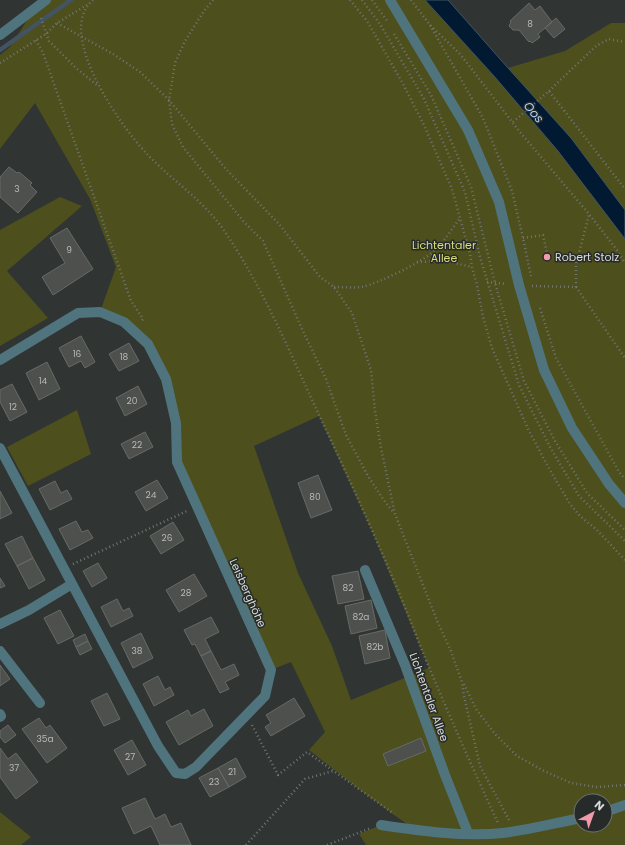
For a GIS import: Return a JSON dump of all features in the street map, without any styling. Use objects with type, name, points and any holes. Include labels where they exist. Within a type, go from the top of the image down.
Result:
[{"type":"street","points":[[0,35],[46,0]]},
{"type":"street","points":[[390,0],[468,130],[499,202],[519,285],[544,370],[572,428],[609,484],[625,503]]},
{"type":"street","name":"Leisberghöhe","points":[[0,360],[78,313],[100,312],[124,322],[148,344],[166,380],[176,422],[177,462],[270,670],[265,696],[196,766],[185,774],[175,777],[0,448]]},
{"type":"street","name":"Lichtentaler Allee","points":[[365,570],[405,665],[468,833]]},
{"type":"street","points":[[0,624],[29,610],[72,584]]},
{"type":"street","points":[[0,651],[40,703]]},
{"type":"street","points":[[613,809],[625,805]]},
{"type":"street","points":[[381,825],[416,830],[502,833],[573,820]]},
{"type":"path","points":[[0,63],[46,34],[57,23],[93,0]]},
{"type":"path","points":[[213,0],[204,11],[185,41],[175,63],[169,100],[172,124],[183,147],[244,222],[263,241],[326,379],[346,435],[368,476],[395,514]]},
{"type":"path","points":[[350,0],[367,21],[402,82],[424,125],[452,189],[478,285],[483,317],[492,348],[529,431],[570,504],[580,516],[597,530],[625,560]]},
{"type":"path","points":[[362,0],[384,30],[424,99],[465,192],[487,282],[519,385],[550,447],[579,496],[625,541]]},
{"type":"path","points":[[372,0],[390,27]]},
{"type":"path","points":[[411,0],[430,25],[482,118],[512,191],[535,294]]},
{"type":"path","points":[[87,5],[82,20],[82,37],[87,61],[100,88],[116,113],[146,153],[189,192],[222,227],[249,271],[280,329],[345,469],[502,833]]},
{"type":"path","points":[[57,23],[113,54],[140,72],[169,100],[225,168],[279,224],[320,277],[334,287],[352,313],[371,370],[375,411],[381,448],[395,514],[438,623],[451,651],[462,682],[476,709],[495,734],[517,756],[544,771],[571,783],[598,787],[625,785]]},
{"type":"path","points":[[430,25],[461,55],[513,122],[589,214],[617,250],[625,263]]},
{"type":"path","points":[[43,26],[49,41],[100,88]]},
{"type":"path","points":[[394,34],[431,95],[471,187],[495,283],[524,381],[555,441],[587,493],[625,530]]},
{"type":"path","points":[[36,40],[43,53],[131,301]]},
{"type":"path","points":[[513,122],[546,94],[596,46],[609,40],[625,42]]},
{"type":"path","points":[[549,91],[625,189]]},
{"type":"path","points":[[589,214],[576,264],[576,287],[625,358]]},
{"type":"path","points":[[334,287],[361,287],[378,282],[416,263],[433,252],[460,217]]},
{"type":"path","points":[[523,238],[542,235],[547,253]]},
{"type":"path","points":[[416,263],[446,261],[472,267]]},
{"type":"path","points":[[487,282],[533,286],[576,287]]},
{"type":"path","points":[[538,301],[556,358],[619,472],[625,478]]},
{"type":"path","points":[[63,568],[182,513]]},
{"type":"path","points":[[462,682],[465,704],[480,766],[515,831]]},
{"type":"path","points":[[246,714],[278,775],[307,752],[399,818]]},
{"type":"path","points":[[246,845],[305,779],[333,771]]},
{"type":"path","points":[[327,845],[381,825]]},
{"type":"green space","name":"Lichtentaler Allee","points":[[40,0],[425,0],[494,76],[508,68],[565,51],[611,23],[625,23],[625,845],[366,845],[359,834],[381,825],[415,830],[309,750],[325,732],[291,662],[271,670],[177,462],[166,380],[148,344],[124,322],[100,312],[116,267],[90,199],[35,103],[0,149],[0,55],[10,47]],"holes":[[[319,416],[371,529],[429,668],[351,700],[332,646],[298,573],[254,446]]]},
{"type":"green space","points":[[60,197],[82,206],[7,271],[48,318],[0,346],[0,230]]},
{"type":"green space","points":[[77,410],[91,454],[28,486],[7,447]]},
{"type":"green space","points":[[0,812],[31,837],[21,845],[0,845]]},
{"type":"water","name":"Oos","points":[[425,0],[448,0],[571,138],[625,210],[625,239],[558,151],[494,76]]},
{"type":"building","points":[[529,3],[535,10],[540,6],[552,22],[538,34],[540,37],[532,43],[530,41],[529,42],[519,30],[513,30],[509,26],[510,21]]},
{"type":"building","points":[[556,18],[565,29],[554,38],[545,28]]},
{"type":"building","points":[[9,167],[17,173],[19,172],[32,183],[30,185],[37,192],[18,213],[0,197],[0,177]]},
{"type":"building","points":[[67,228],[93,269],[53,295],[42,277],[65,263],[50,238]]},
{"type":"building","points":[[81,336],[95,362],[85,368],[81,361],[69,367],[59,348]]},
{"type":"building","points":[[129,343],[139,361],[119,371],[109,354]]},
{"type":"building","points":[[47,362],[60,389],[39,400],[26,373]]},
{"type":"building","points":[[12,384],[27,412],[10,421],[0,402],[0,390]]},
{"type":"building","points":[[138,386],[147,404],[125,416],[116,398]]},
{"type":"building","points":[[145,432],[153,447],[129,459],[121,444]]},
{"type":"building","points":[[318,475],[332,510],[311,518],[298,483]]},
{"type":"building","points":[[157,480],[168,498],[146,511],[135,492]]},
{"type":"building","points":[[55,481],[61,493],[67,490],[72,499],[50,510],[39,489]]},
{"type":"building","points":[[0,491],[12,513],[0,519]]},
{"type":"building","points":[[76,521],[82,532],[88,530],[93,538],[70,550],[59,529]]},
{"type":"building","points":[[173,522],[184,540],[161,554],[150,536]]},
{"type":"building","points":[[22,536],[33,558],[17,566],[5,544]]},
{"type":"building","points":[[33,558],[45,580],[29,589],[17,566]]},
{"type":"building","points":[[98,563],[107,578],[92,587],[83,571]]},
{"type":"building","points":[[358,571],[364,599],[338,604],[332,576]]},
{"type":"building","points":[[194,574],[207,596],[179,612],[166,590]]},
{"type":"building","points":[[0,578],[5,586],[0,588]]},
{"type":"building","points":[[117,599],[123,611],[129,608],[133,616],[111,627],[101,607]]},
{"type":"building","points":[[371,600],[377,628],[351,634],[345,606]]},
{"type":"building","points":[[60,610],[74,636],[58,644],[44,618]]},
{"type":"building","points":[[211,617],[219,632],[205,639],[211,651],[201,656],[195,644],[192,645],[184,630]]},
{"type":"building","points":[[385,630],[390,658],[365,664],[359,636]]},
{"type":"building","points":[[141,633],[153,658],[133,668],[121,643]]},
{"type":"building","points":[[85,634],[88,641],[76,647],[73,640]]},
{"type":"building","points":[[88,641],[92,649],[80,655],[76,647]]},
{"type":"building","points":[[211,651],[221,670],[234,664],[239,675],[225,682],[229,689],[220,693],[201,656]]},
{"type":"building","points":[[0,665],[10,679],[0,686]]},
{"type":"building","points":[[158,676],[165,690],[170,687],[174,695],[154,706],[143,684]]},
{"type":"building","points":[[107,693],[120,719],[104,726],[91,701]]},
{"type":"building","points":[[294,698],[305,716],[271,736],[265,727],[271,723],[266,715]]},
{"type":"building","points":[[204,709],[213,726],[179,745],[166,722],[188,710],[191,716]]},
{"type":"building","points":[[39,718],[46,728],[50,725],[67,748],[47,763],[22,729]]},
{"type":"building","points":[[8,725],[16,735],[5,743],[0,737],[0,731]]},
{"type":"building","points":[[421,738],[426,751],[388,766],[383,754]]},
{"type":"building","points":[[132,740],[146,765],[128,775],[114,750]]},
{"type":"building","points":[[0,748],[8,759],[16,753],[38,782],[16,799],[0,777]]},
{"type":"building","points":[[236,758],[246,777],[229,787],[218,768]]},
{"type":"building","points":[[218,768],[229,787],[210,797],[199,778]]},
{"type":"building","points":[[145,798],[155,819],[165,814],[171,827],[181,823],[191,845],[160,845],[151,826],[134,834],[122,808]]},
{"type":"waterway","points":[[0,50],[71,0]]},
{"type":"place","name":"Robert Stolz","points":[[547,257]]}]
